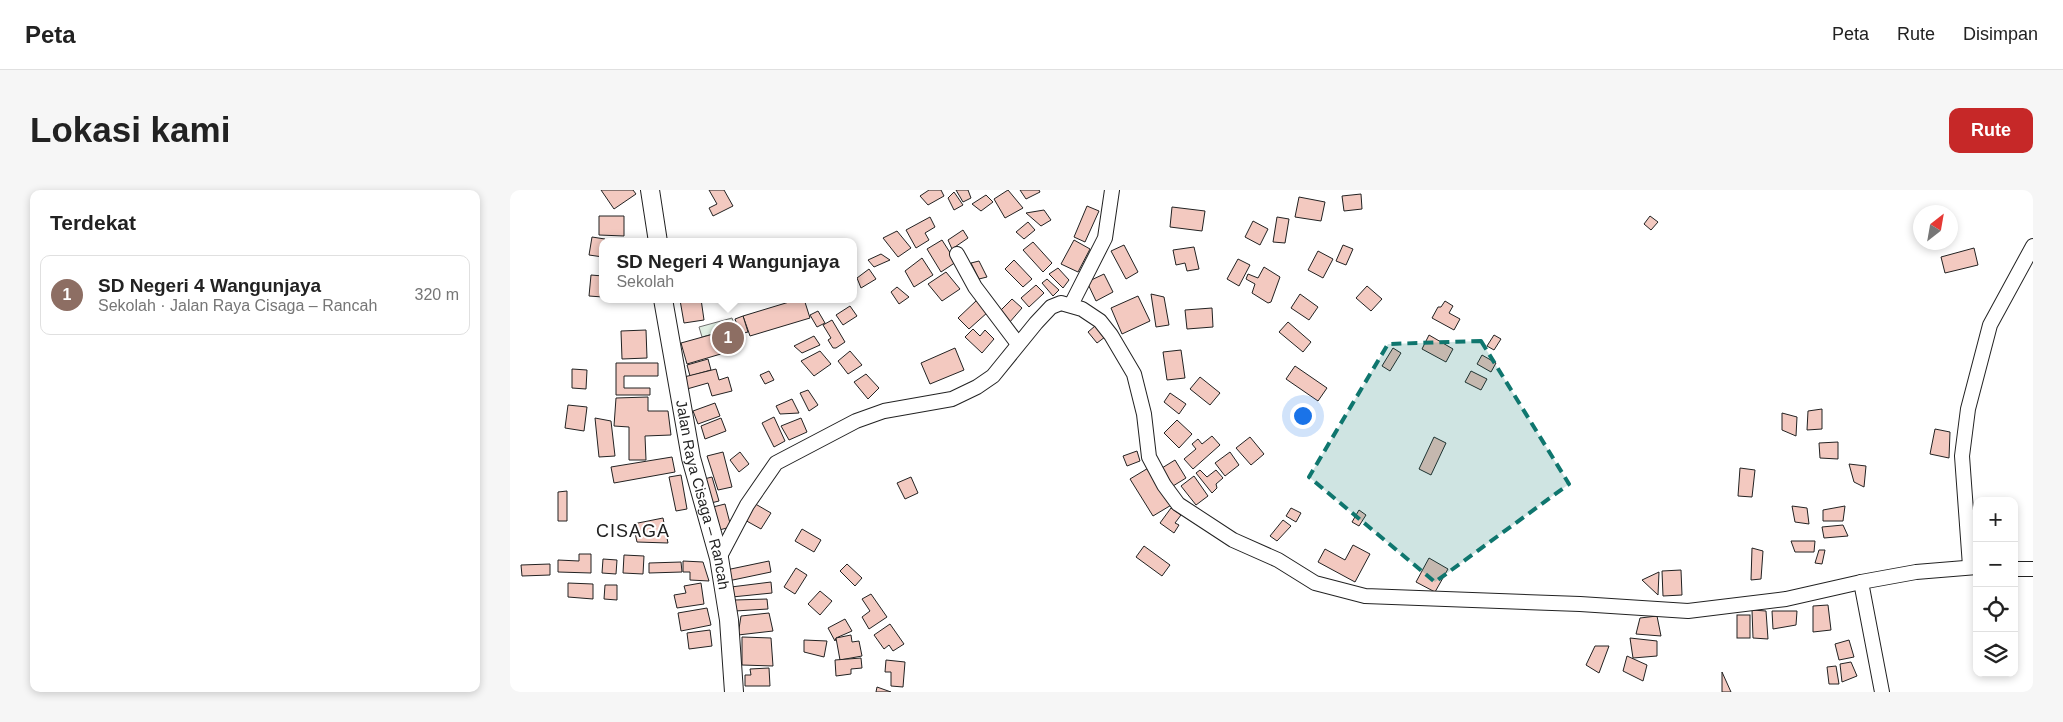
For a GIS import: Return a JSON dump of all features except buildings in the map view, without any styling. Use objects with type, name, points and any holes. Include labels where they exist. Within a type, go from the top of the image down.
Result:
[{"type":"main road","points":[[650,190],[657,238]]},
{"type":"main road","name":"Jalan Raya Cisaga – Rancah","points":[[664,303],[690,458],[720,558],[729,620],[734,692]]},
{"type":"street","points":[[1071,305],[1105,238],[1112,190]]},
{"type":"street","points":[[720,558],[747,505],[776,463],[856,421],[884,411],[952,398],[977,386],[993,376],[1051,307],[1062,302],[1082,309],[1100,321],[1111,335],[1134,374],[1144,414],[1149,457],[1164,485],[1178,504],[1232,540],[1278,560],[1315,583],[1365,596],[1580,604],[1688,611],[1786,599],[1916,572],[1973,567],[1962,456],[1968,410],[1990,325],[2033,246]]},
{"type":"street","points":[[957,254],[974,287],[1018,344]]},
{"type":"street","points":[[2018,569],[2033,568]]},
{"type":"street","points":[[1861,582],[1882,692]]},
{"type":"highlighted area","points":[[1481,341],[1569,484],[1435,582],[1309,477],[1388,344]]},
{"type":"green space","points":[[732,318],[735,328],[702,337],[699,327]]},
{"type":"place","name":"SD Negeri 4 Wangunjaya","points":[[728,338]]},
{"type":"district","name":"CISAGA","points":[[633,531]]}]
